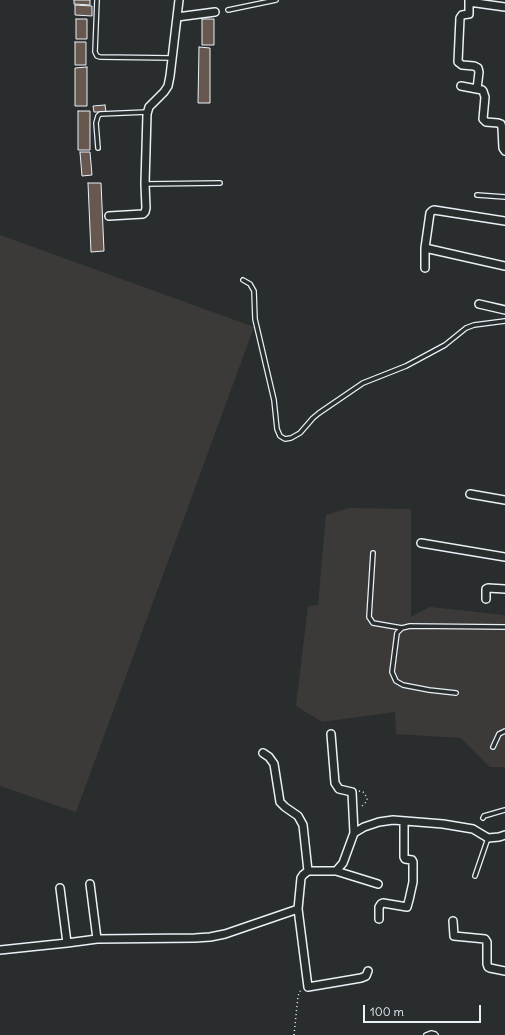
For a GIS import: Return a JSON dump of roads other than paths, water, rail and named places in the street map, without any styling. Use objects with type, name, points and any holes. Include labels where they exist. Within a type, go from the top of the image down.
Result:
[{"type":"street","points":[[109,216],[144,213],[146,208],[145,184],[147,112],[150,106],[168,86],[179,0]]},
{"type":"street","points":[[477,89],[478,68],[474,66],[462,65],[458,62],[460,18],[462,15],[469,14],[469,1],[486,2],[505,7]]},
{"type":"street","points":[[177,17],[215,12]]},
{"type":"street","points":[[461,86],[482,90],[484,92],[483,119],[486,122],[498,122],[501,124],[503,148],[505,151]]},
{"type":"street","points":[[425,268],[425,248],[430,213],[434,210],[505,221]]},
{"type":"street","points":[[425,248],[505,266]]},
{"type":"street","points":[[480,304],[505,310]]},
{"type":"street","points":[[470,494],[505,500]]},
{"type":"street","points":[[421,543],[505,557]]},
{"type":"street","points":[[486,599],[486,590],[488,588],[505,590]]},
{"type":"street","points":[[331,734],[335,784],[339,788],[352,792],[353,803],[354,833],[343,863],[336,871]]},
{"type":"street","points":[[263,753],[269,756],[274,764],[280,802],[298,816],[302,825],[308,871]]},
{"type":"street","points":[[354,833],[364,827],[379,822],[393,820],[443,824],[473,829],[488,838],[505,835]]},
{"type":"street","points":[[379,919],[379,907],[381,904],[407,906],[409,900],[413,882],[413,862],[412,860],[406,860],[404,857],[404,822]]},
{"type":"street","points":[[368,971],[366,976],[361,978],[308,987],[298,909],[301,878],[308,871],[336,871],[378,884]]},
{"type":"street","points":[[90,884],[97,939]]},
{"type":"street","points":[[60,888],[67,943]]},
{"type":"street","points":[[0,950],[97,939],[210,937],[225,934],[298,909]]},
{"type":"street","points":[[454,921],[454,936],[485,939],[487,942],[488,967],[505,970]]},
{"type":"lane","points":[[97,0],[95,52],[97,56],[172,58]]},
{"type":"lane","points":[[228,10],[276,0]]},
{"type":"lane","points":[[98,148],[96,123],[100,114],[147,112]]},
{"type":"lane","points":[[145,184],[220,183]]},
{"type":"lane","points":[[477,195],[505,197]]},
{"type":"lane","points":[[243,280],[250,284],[254,291],[255,320],[274,400],[277,429],[280,436],[285,439],[291,438],[300,433],[319,413],[363,383],[406,366],[445,345],[466,328],[495,321],[505,321]]},
{"type":"lane","points":[[373,554],[369,617],[373,623],[402,628],[410,626],[505,627]]},
{"type":"lane","points":[[402,628],[397,633],[392,672],[396,681],[403,685],[456,693]]},
{"type":"lane","points":[[492,747],[499,734],[505,731]]},
{"type":"lane","points":[[484,818],[484,816],[505,810]]},
{"type":"lane","points":[[475,876],[488,838]]},
{"type":"lane","points":[[426,1035],[431,1033],[436,1035]]}]
